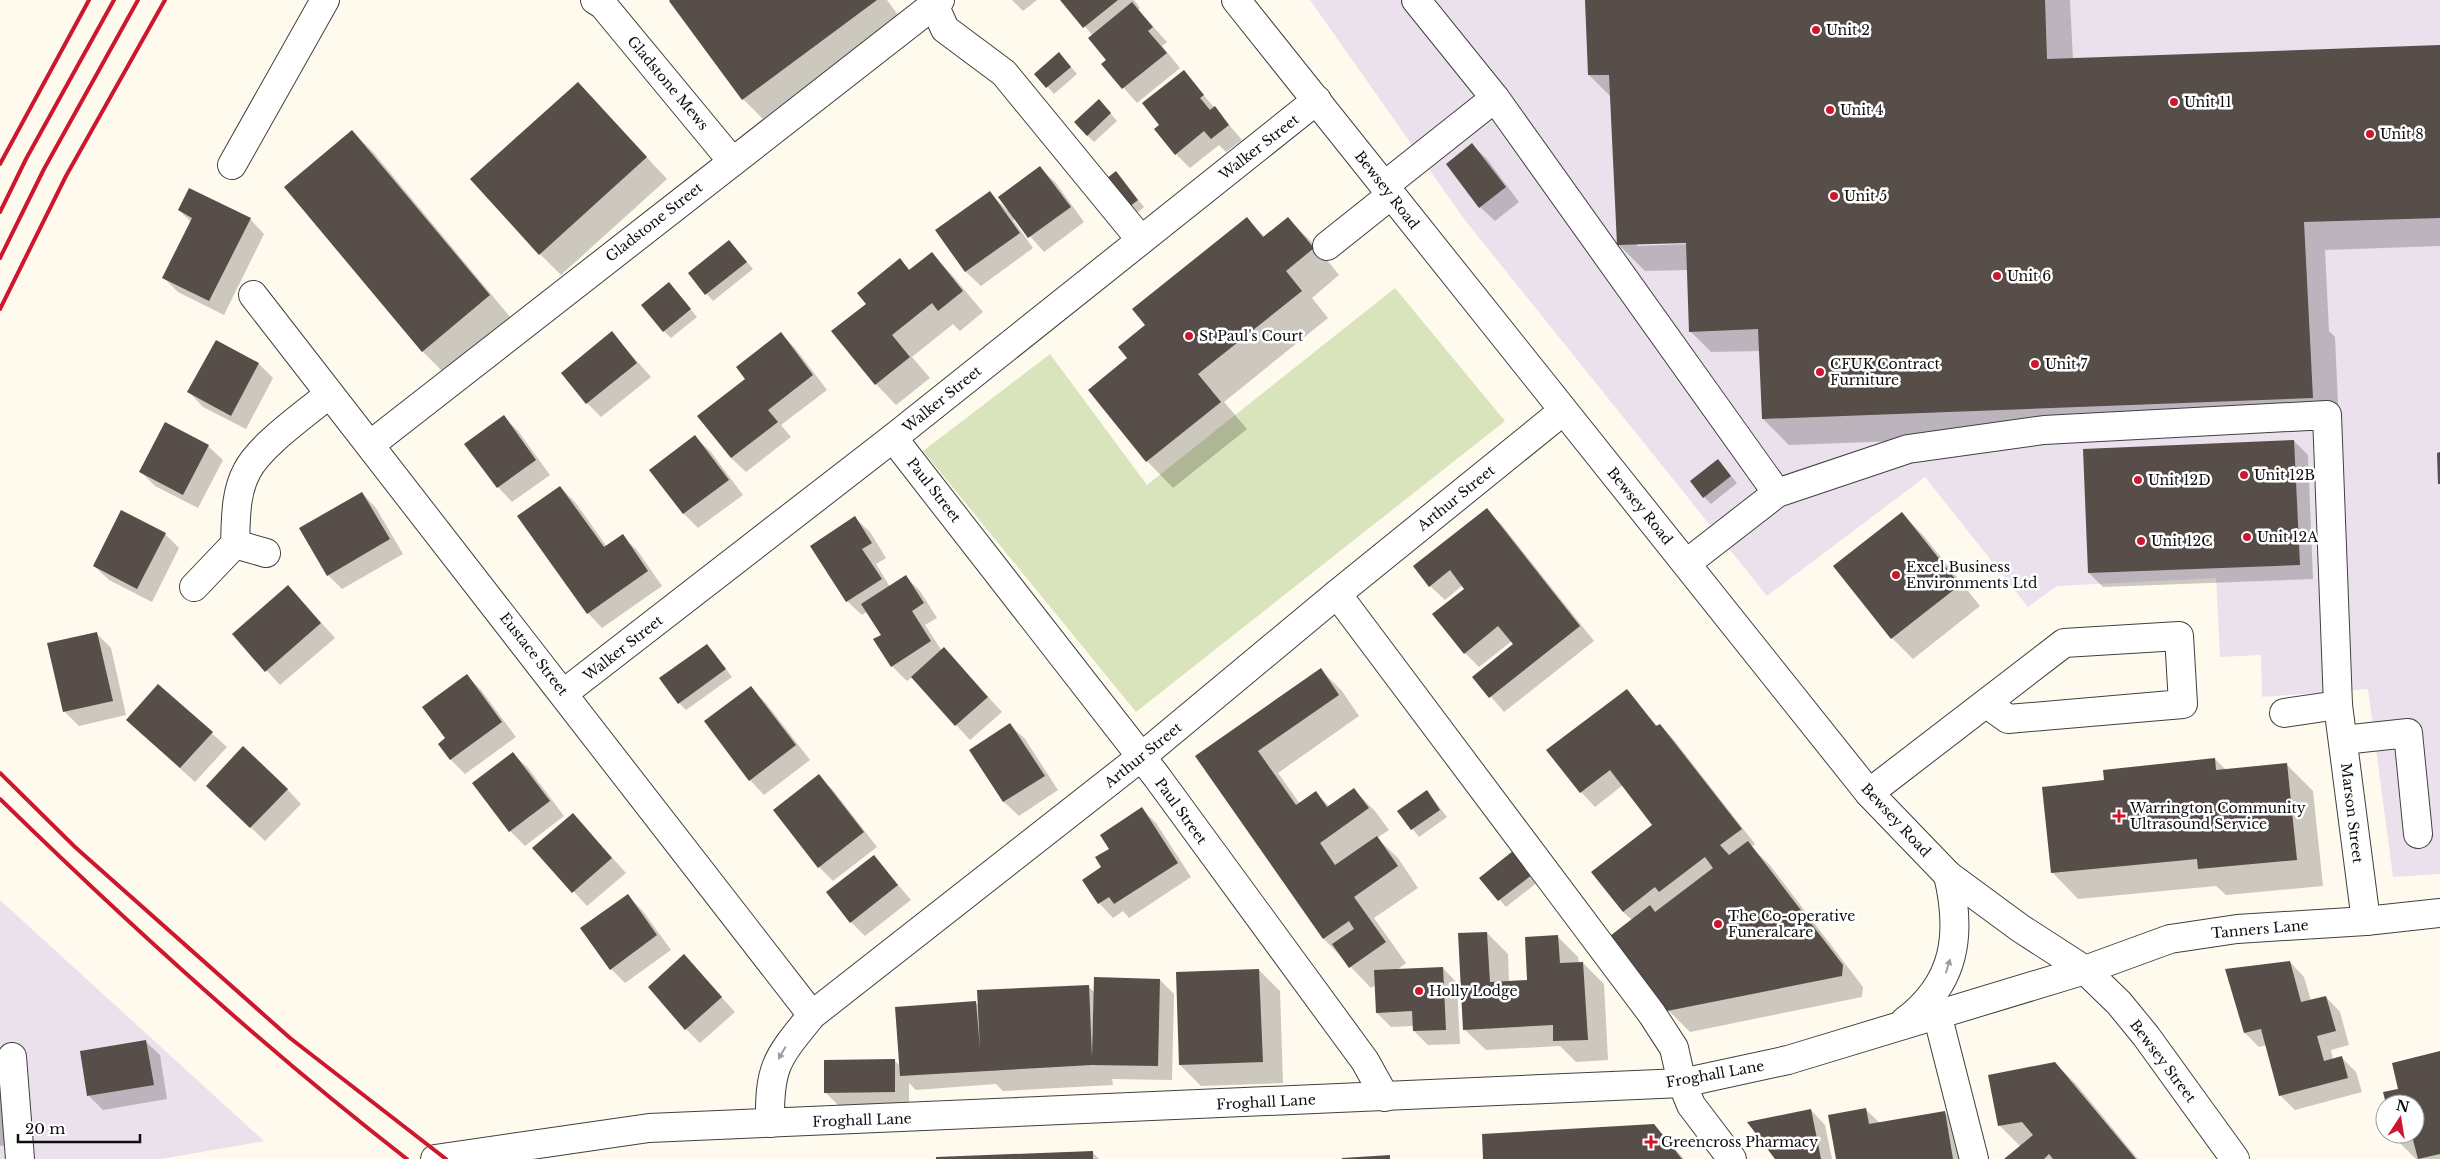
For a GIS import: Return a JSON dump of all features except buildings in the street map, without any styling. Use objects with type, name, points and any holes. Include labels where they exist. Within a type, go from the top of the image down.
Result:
[{"type":"street","points":[[232,165],[325,0]]},
{"type":"street","name":"Bewsey Road","points":[[1236,0],[1869,793],[1948,875],[2020,928],[2084,970]]},
{"type":"street","points":[[1416,0],[1495,98],[1777,493],[1687,563]]},
{"type":"street","name":"Gladstone Mews","points":[[603,2],[732,161]]},
{"type":"street","points":[[935,2],[945,29],[1004,73],[1141,240]]},
{"type":"street","name":"Gladstone Street","points":[[370,445],[935,2]]},
{"type":"street","points":[[1327,246],[1387,190],[1495,98]]},
{"type":"street","name":"Walker Street","points":[[564,693],[893,438],[1317,100]]},
{"type":"street","name":"Eustace Street","points":[[253,295],[564,693],[812,1015]]},
{"type":"street","points":[[194,587],[235,544],[239,491],[246,471],[257,456],[329,394]]},
{"type":"street","name":"Arthur Street","points":[[770,1123],[770,1085],[774,1070],[783,1051],[812,1015],[1141,757],[1337,594],[1563,411]]},
{"type":"street","name":"Marson Street","points":[[1777,493],[1908,449],[2044,430],[2327,415],[2338,705],[2366,921]]},
{"type":"street","name":"Paul Street","points":[[893,438],[1141,757],[1365,1061],[1385,1097]]},
{"type":"street","points":[[235,544],[266,553]]},
{"type":"street","points":[[1337,594],[1652,1014],[1674,1048],[1682,1083],[1690,1105],[1732,1159]]},
{"type":"street","points":[[1869,793],[2064,644],[2179,636],[2183,704],[2008,719],[1987,704]]},
{"type":"street","points":[[2284,713],[2338,705]]},
{"type":"street","points":[[2343,740],[2408,733],[2418,834]]},
{"type":"street","points":[[1948,875],[1955,915],[1953,942],[1950,962],[1935,1005],[1974,1159]]},
{"type":"street","name":"Tanners Lane","points":[[2084,970],[2170,939],[2238,929],[2366,921],[2440,913]]},
{"type":"street","points":[[1935,1005],[2084,970]]},
{"type":"street","name":"Bewsey Street","points":[[2084,970],[2119,1003],[2146,1036],[2235,1159]]},
{"type":"street","name":"Froghall Lane","points":[[435,1159],[649,1128],[1682,1083],[1788,1060],[1895,1028],[1917,1012],[1935,1005]]},
{"type":"street","points":[[12,1057],[20,1159]]},
{"type":"shaded area","points":[[1310,0],[2440,0],[2440,874],[2393,877],[2368,689],[2262,697],[2261,655],[2220,657],[2216,578],[2057,586],[2028,607],[1925,477],[1767,596],[1464,219]]},
{"type":"shaded area","points":[[0,900],[264,1141],[161,1159],[0,1159]]},
{"type":"green space","points":[[1395,288],[1505,421],[1136,712],[923,451],[1050,354],[1147,485]]},
{"type":"railway","points":[[0,164],[89,0]]},
{"type":"railway","points":[[0,212],[26,159],[114,0]]},
{"type":"railway","points":[[0,258],[44,169],[138,0]]},
{"type":"railway","points":[[0,309],[66,176],[165,0]]},
{"type":"railway","points":[[0,773],[75,847],[290,1038],[446,1159]]},
{"type":"railway","points":[[0,799],[198,985],[302,1074],[407,1159]]},
{"type":"place","name":"Unit 2","points":[[1816,30]]},
{"type":"place","name":"Unit 11","points":[[2174,102]]},
{"type":"place","name":"Unit 4","points":[[1830,110]]},
{"type":"place","name":"Unit 8","points":[[2370,134]]},
{"type":"place","name":"Unit 5","points":[[1834,196]]},
{"type":"place","name":"Unit 6","points":[[1997,276]]},
{"type":"place","name":"St Paul's Court","points":[[1189,336]]},
{"type":"place","name":"Unit 7","points":[[2035,364]]},
{"type":"place","name":"CFUK Contract Furniture","points":[[1820,372]]},
{"type":"place","name":"Unit 12B","points":[[2244,475]]},
{"type":"place","name":"Unit 12D","points":[[2138,480]]},
{"type":"place","name":"Unit 12A","points":[[2247,537]]},
{"type":"place","name":"Unit 12C","points":[[2141,541]]},
{"type":"place","name":"Excel Business Environments Ltd","points":[[1896,575]]},
{"type":"place","name":"Warrington Community Ultrasound Service","points":[[2119,816]]},
{"type":"place","name":"The Co-operative Funeralcare","points":[[1718,924]]},
{"type":"place","name":"Holly Lodge","points":[[1419,991]]},
{"type":"place","name":"Greencross Pharmacy","points":[[1651,1142]]}]
